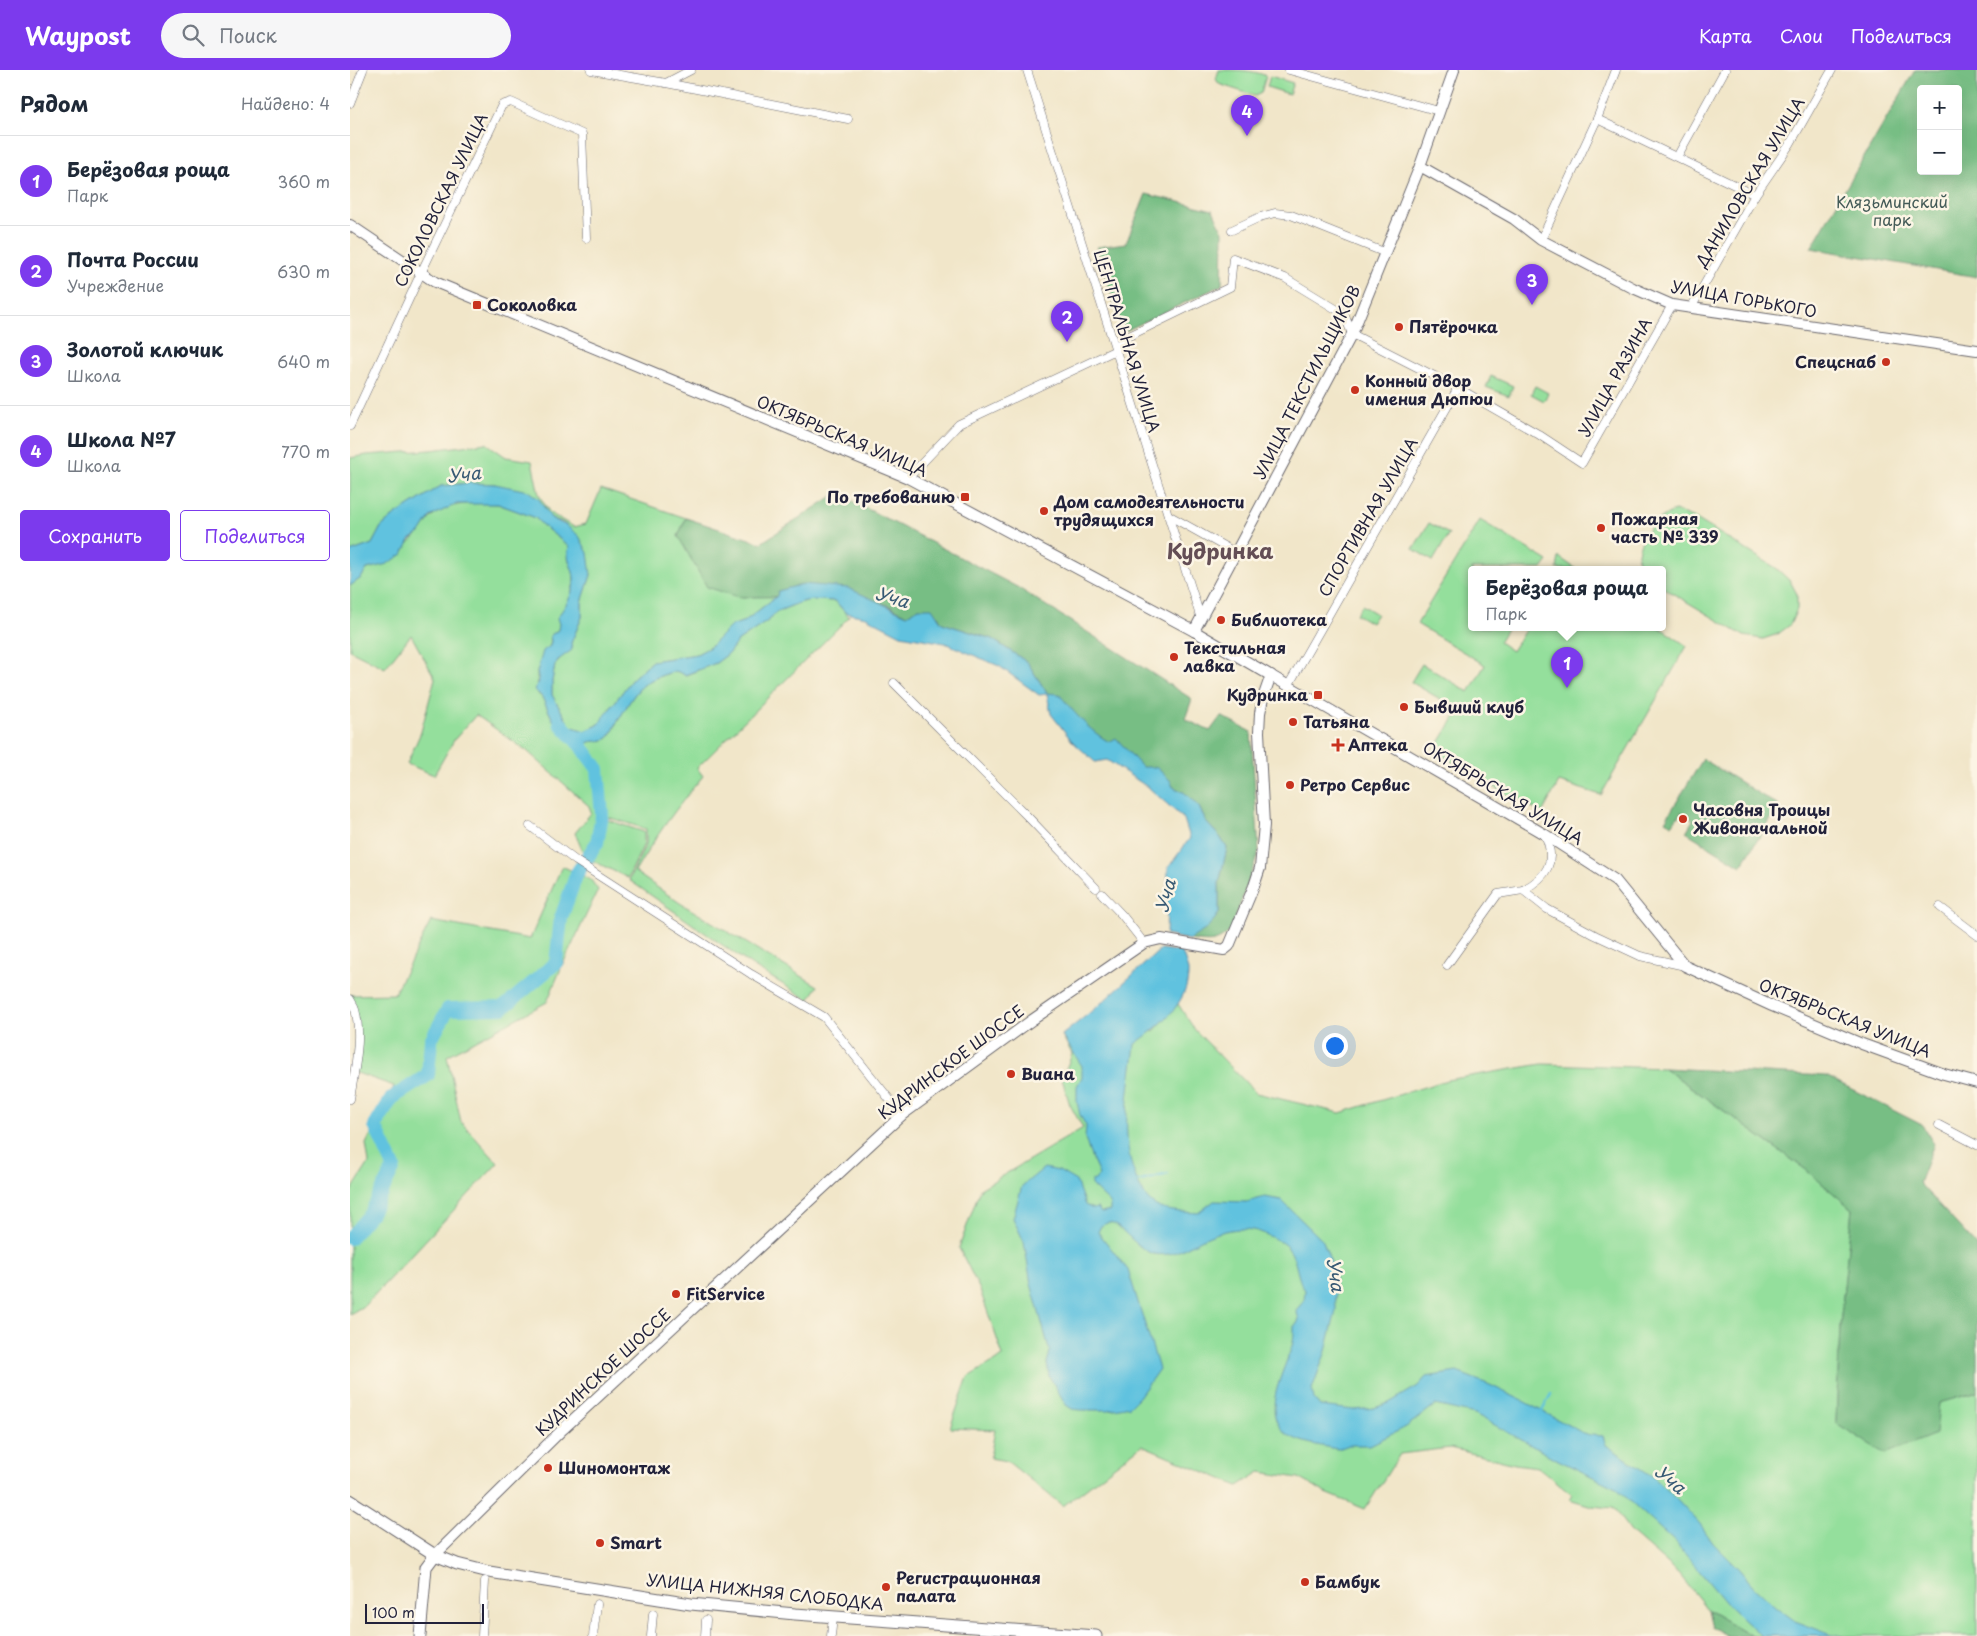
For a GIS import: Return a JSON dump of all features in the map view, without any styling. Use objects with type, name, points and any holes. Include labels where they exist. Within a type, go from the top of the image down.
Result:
[{"type":"main road","name":"УЛИЦА НИЖНЯЯ СЛОБОДКА","points":[[350,1500],[435,1555],[489,1572],[690,1604],[833,1617],[1096,1636]]},
{"type":"main road","points":[[420,1636],[426,1567],[435,1555]]},
{"type":"street","points":[[350,103],[363,70]]},
{"type":"street","points":[[591,70],[848,119]]},
{"type":"street","points":[[666,83],[690,70]]},
{"type":"street","name":"ЦЕНТРАЛЬНАЯ УЛИЦА","points":[[1027,70],[1201,619]]},
{"type":"street","points":[[1289,70],[1439,112]]},
{"type":"street","name":"УЛИЦА ТЕКСТИЛЬЩИКОВ","points":[[1194,631],[1352,334],[1420,166],[1454,70]]},
{"type":"street","points":[[1541,240],[1597,119],[1616,70]]},
{"type":"street","points":[[1677,157],[1725,70]]},
{"type":"street","name":"ДАНИЛОВСКАЯ УЛИЦА","points":[[1691,308],[1755,195],[1790,144],[1832,70]]},
{"type":"street","name":"СОКОЛОВСКАЯ УЛИЦА","points":[[350,426],[502,105],[511,102],[582,134],[586,238]]},
{"type":"street","points":[[1597,119],[1755,195]]},
{"type":"street","name":"УЛИЦА ГОРЬКОГО","points":[[1420,166],[1514,219],[1541,240],[1633,288],[1672,305],[1977,350]]},
{"type":"street","points":[[1232,230],[1260,217],[1275,213],[1291,215],[1386,253]]},
{"type":"street","name":"ОКТЯБРЬСКАЯ УЛИЦА","points":[[350,225],[435,282],[908,478],[1194,631],[1544,834],[1616,880],[1685,966],[1772,1006],[1862,1044],[1944,1074],[1977,1083]]},
{"type":"street","points":[[908,478],[959,424],[1116,350],[1123,339],[1230,287],[1233,258],[1285,278],[1344,314],[1352,334],[1458,388]]},
{"type":"street","name":"УЛИЦА РАЗИНА","points":[[1458,388],[1538,434],[1582,463],[1672,305]]},
{"type":"street","name":"СПОРТИВНАЯ УЛИЦА","points":[[1288,686],[1458,388]]},
{"type":"street","points":[[1168,516],[1236,553]]},
{"type":"street","name":"КУДРИНСКОЕ ШОССЕ","points":[[435,1555],[564,1429],[902,1115],[1039,1015],[1144,944],[1160,939],[1224,950],[1229,946],[1260,868],[1264,825],[1259,732],[1260,713],[1271,675]]},
{"type":"street","points":[[894,683],[1029,818],[1122,915],[1144,944]]},
{"type":"street","points":[[530,826],[576,861],[751,974],[824,1017],[902,1115]]},
{"type":"street","points":[[1447,965],[1498,894],[1523,890],[1537,883],[1546,872],[1550,860],[1550,847],[1544,834]]},
{"type":"street","points":[[1523,890],[1547,909],[1640,956],[1685,966]]},
{"type":"street","points":[[1940,907],[1977,934]]},
{"type":"street","points":[[350,999],[353,1003],[357,1021],[358,1045],[350,1099]]},
{"type":"street","points":[[1939,1125],[1977,1145]]},
{"type":"street","points":[[482,1636],[485,1581]]},
{"type":"street","points":[[593,1636],[597,1604]]},
{"type":"street","points":[[652,1636],[654,1614]]},
{"type":"street","points":[[831,1636],[833,1617]]},
{"type":"street","points":[[706,1620],[706,1636]]},
{"type":"green space","points":[[1219,70],[1250,71],[1266,76],[1261,93],[1255,96],[1219,84],[1216,79]]},
{"type":"green space","name":"Клязьминский парк","points":[[1915,70],[1977,70],[1977,277],[1811,248]]},
{"type":"green space","points":[[1270,76],[1293,83],[1289,94],[1267,87]]},
{"type":"green space","points":[[1146,194],[1213,210],[1223,232],[1222,285],[1123,332],[1097,247],[1126,243]]},
{"type":"green space","points":[[1491,376],[1513,386],[1509,396],[1486,387]]},
{"type":"green space","points":[[1535,386],[1548,393],[1544,401],[1531,394]]},
{"type":"green space","points":[[486,443],[506,457],[532,461],[539,495],[550,513],[574,527],[586,524],[601,489],[686,518],[678,536],[738,597],[777,596],[745,621],[731,626],[710,647],[697,654],[652,661],[632,679],[598,725],[585,731],[570,726],[552,695],[552,681],[555,665],[571,643],[582,617],[582,602],[591,575],[570,530],[564,523],[548,515],[544,506],[495,484],[469,483],[441,486],[395,515],[381,527],[372,544],[350,552],[350,458]]},
{"type":"green space","points":[[837,493],[1017,587],[1192,699],[1185,719],[1210,731],[1221,716],[1251,732],[1259,851],[1231,930],[1226,935],[1212,941],[1189,940],[1219,913],[1219,883],[1227,848],[1206,822],[1199,807],[1185,793],[1173,787],[1169,780],[1142,767],[1132,757],[1098,735],[1047,693],[1027,662],[992,639],[942,623],[937,614],[919,608],[907,615],[890,606],[863,596],[738,597],[707,587],[678,536],[686,518],[761,543]]},
{"type":"green space","points":[[475,503],[498,504],[536,518],[569,547],[568,556],[574,583],[558,630],[550,636],[550,646],[538,669],[538,694],[542,697],[553,720],[584,744],[604,740],[608,737],[631,700],[647,682],[676,671],[686,675],[716,663],[728,654],[737,642],[769,620],[776,612],[801,602],[812,600],[835,601],[849,617],[697,768],[703,776],[650,847],[635,872],[680,903],[818,986],[809,1000],[754,967],[629,880],[646,844],[646,829],[601,815],[592,842],[583,852],[575,833],[591,813],[589,806],[527,751],[476,715],[454,740],[434,775],[407,764],[421,732],[435,678],[411,635],[385,668],[350,650],[350,586],[361,578],[367,569],[388,560],[410,543],[430,518],[437,513],[452,506]]},
{"type":"green space","points":[[1675,511],[1693,517],[1776,568],[1790,581],[1797,594],[1797,609],[1790,625],[1778,634],[1763,639],[1744,636],[1666,589],[1666,566],[1639,566],[1638,551],[1641,542],[1652,526]]},
{"type":"green space","points":[[1480,520],[1548,561],[1544,566],[1468,566],[1468,631],[1506,631],[1499,642],[1512,651],[1524,631],[1665,631],[1687,646],[1601,795],[1559,782],[1542,813],[1529,806],[1530,804],[1508,795],[1434,751],[1459,710],[1411,682],[1422,664],[1469,692],[1485,665],[1417,624]]},
{"type":"green space","points":[[1429,523],[1449,534],[1433,561],[1413,549]]},
{"type":"green space","points":[[1559,557],[1572,566],[1558,566]]},
{"type":"green space","points":[[1362,605],[1377,614],[1371,623],[1356,614]]},
{"type":"green space","points":[[1703,759],[1779,806],[1741,866],[1686,832],[1693,820],[1681,812],[1672,825],[1665,821]]},
{"type":"green space","points":[[605,819],[644,832],[644,844],[628,878],[593,861],[585,854],[594,843],[599,844]]},
{"type":"green space","points":[[562,866],[591,880],[598,890],[547,1002],[447,1056],[461,1122],[498,1163],[365,1305],[350,1314],[350,1193],[369,1163],[366,1144],[394,1086],[354,1072],[357,1021],[350,1008],[350,995],[394,994],[431,921],[530,939]]},
{"type":"green space","points":[[1178,1004],[1195,1030],[1256,1093],[1340,1113],[1447,1080],[1542,1064],[1664,1068],[1805,1169],[1852,1209],[1840,1326],[1836,1423],[1938,1403],[1977,1392],[1977,1636],[1752,1636],[1708,1610],[1679,1574],[1631,1532],[1613,1508],[1592,1506],[1569,1499],[1572,1494],[1538,1467],[1515,1464],[1450,1448],[1400,1454],[1365,1509],[1326,1493],[1299,1478],[1260,1472],[1238,1486],[1142,1445],[1063,1506],[1007,1461],[990,1458],[995,1430],[950,1428],[968,1377],[1003,1356],[980,1290],[959,1248],[980,1189],[1083,1128],[1070,1105],[1062,1079],[1072,1054],[1062,1035],[1154,1031]]},
{"type":"green space","points":[[1664,1068],[1826,1076],[1922,1125],[1934,1144],[1919,1183],[1977,1246],[1977,1392],[1939,1403],[1936,1434],[1885,1454],[1836,1423],[1840,1326],[1852,1209],[1805,1169]]},
{"type":"green space","points":[[1708,1610],[1752,1636],[1728,1636],[1712,1627]]},
{"type":"water","points":[[469,483],[495,484],[528,491],[539,499],[551,518],[567,526],[579,536],[588,553],[591,575],[582,602],[582,617],[571,643],[572,650],[558,660],[555,665],[552,681],[552,695],[570,726],[585,731],[598,725],[632,679],[652,661],[697,654],[710,647],[731,626],[745,621],[777,596],[778,591],[803,584],[848,588],[907,615],[919,608],[932,608],[942,623],[992,639],[1027,662],[1047,693],[1059,694],[1094,732],[1109,742],[1116,738],[1142,767],[1156,767],[1170,780],[1173,787],[1185,793],[1199,807],[1206,822],[1227,848],[1219,883],[1219,913],[1205,930],[1189,940],[1166,935],[1168,868],[1190,838],[1184,819],[1149,788],[1107,760],[1095,762],[1072,741],[1051,714],[1047,694],[1039,695],[999,666],[945,643],[901,635],[866,617],[846,613],[835,601],[812,600],[801,602],[776,612],[769,620],[737,642],[728,654],[716,663],[685,675],[676,671],[647,682],[631,700],[608,737],[604,740],[584,744],[553,720],[542,697],[534,689],[539,682],[537,672],[543,651],[550,646],[550,636],[558,630],[557,618],[571,594],[574,584],[568,556],[569,547],[536,518],[498,504],[456,504],[430,517],[420,533],[410,540],[403,554],[387,564],[367,569],[361,578],[350,586],[350,552],[372,544],[381,527],[395,515],[441,486]]},
{"type":"water","name":"Уча","points":[[1161,949],[1182,952],[1188,971],[1187,983],[1184,994],[1171,1014],[1135,1044],[1127,1113],[1128,1147],[1131,1163],[1143,1193],[1148,1200],[1160,1208],[1198,1213],[1214,1201],[1247,1202],[1265,1197],[1281,1200],[1323,1241],[1335,1273],[1336,1311],[1326,1351],[1312,1389],[1314,1399],[1320,1406],[1354,1410],[1374,1408],[1389,1403],[1418,1386],[1426,1377],[1457,1372],[1490,1385],[1581,1432],[1603,1436],[1606,1445],[1652,1476],[1676,1498],[1700,1524],[1713,1543],[1754,1587],[1775,1606],[1795,1621],[1832,1635],[1842,1636],[1762,1636],[1727,1604],[1676,1543],[1616,1488],[1552,1457],[1475,1414],[1435,1405],[1406,1427],[1370,1445],[1349,1445],[1338,1449],[1305,1442],[1290,1436],[1280,1427],[1275,1417],[1274,1405],[1276,1392],[1293,1342],[1294,1326],[1299,1319],[1296,1310],[1304,1301],[1305,1290],[1302,1286],[1294,1258],[1288,1248],[1279,1241],[1260,1232],[1242,1229],[1224,1231],[1177,1252],[1160,1255],[1148,1252],[1113,1224],[1107,1223],[1101,1226],[1098,1232],[1128,1270],[1159,1369],[1139,1397],[1130,1406],[1109,1410],[1081,1410],[1072,1409],[1066,1405],[1049,1376],[1047,1363],[1050,1352],[1031,1284],[1024,1242],[1013,1218],[1022,1186],[1044,1168],[1059,1171],[1076,1181],[1085,1205],[1093,1209],[1098,1208],[1101,1213],[1110,1211],[1110,1203],[1091,1185],[1091,1181],[1095,1180],[1099,1175],[1085,1138],[1086,1126],[1080,1115],[1077,1102],[1077,1086],[1082,1077],[1082,1066],[1062,1035],[1098,1006]]},
{"type":"waterway","points":[[350,1238],[371,1213],[394,1167],[375,1126],[392,1098],[428,1075],[431,1040],[448,1009],[503,1008],[556,963],[561,918],[577,873],[597,843],[602,815],[598,769],[581,746],[560,723]]},
{"type":"waterway","points":[[1137,1182],[1168,1174]]},
{"type":"waterway","points":[[1541,1413],[1551,1394]]},
{"type":"place","name":"Школа №7","points":[[1247,136]]},
{"type":"place","name":"Соколовка","points":[[477,305]]},
{"type":"place","name":"Золотой ключик","points":[[1532,305]]},
{"type":"place","name":"Пятёрочка","points":[[1399,327]]},
{"type":"place","name":"Почта России","points":[[1067,342]]},
{"type":"place","name":"Спецснаб","points":[[1886,362]]},
{"type":"place","name":"Конный двор имения Дюпюи","points":[[1355,390]]},
{"type":"place","name":"По требованию","points":[[965,497]]},
{"type":"place","name":"Дом самодеятельности трудящихся","points":[[1044,511]]},
{"type":"place","name":"Пожарная часть № 339","points":[[1601,528]]},
{"type":"place","name":"Библиотека","points":[[1221,620]]},
{"type":"place","name":"Текстильная лавка","points":[[1174,657]]},
{"type":"place","name":"Берёзовая роща","points":[[1567,688]]},
{"type":"place","name":"Кудринка","points":[[1318,695]]},
{"type":"place","name":"Бывший клуб","points":[[1404,707]]},
{"type":"place","name":"Татьяна","points":[[1293,722]]},
{"type":"place","name":"Аптека","points":[[1338,745]]},
{"type":"place","name":"Ретро Сервис","points":[[1290,785]]},
{"type":"place","name":"Часовня Троицы Живоначальной","points":[[1683,819]]},
{"type":"place","name":"Виана","points":[[1011,1074]]},
{"type":"place","name":"FitService","points":[[676,1294]]},
{"type":"place","name":"Шиномонтаж","points":[[548,1468]]},
{"type":"place","name":"Smart","points":[[600,1543]]},
{"type":"place","name":"Бамбук","points":[[1305,1582]]},
{"type":"place","name":"Регистрационная палата","points":[[886,1587]]},
{"type":"district","name":"Кудринка","points":[[1220,552]]}]
